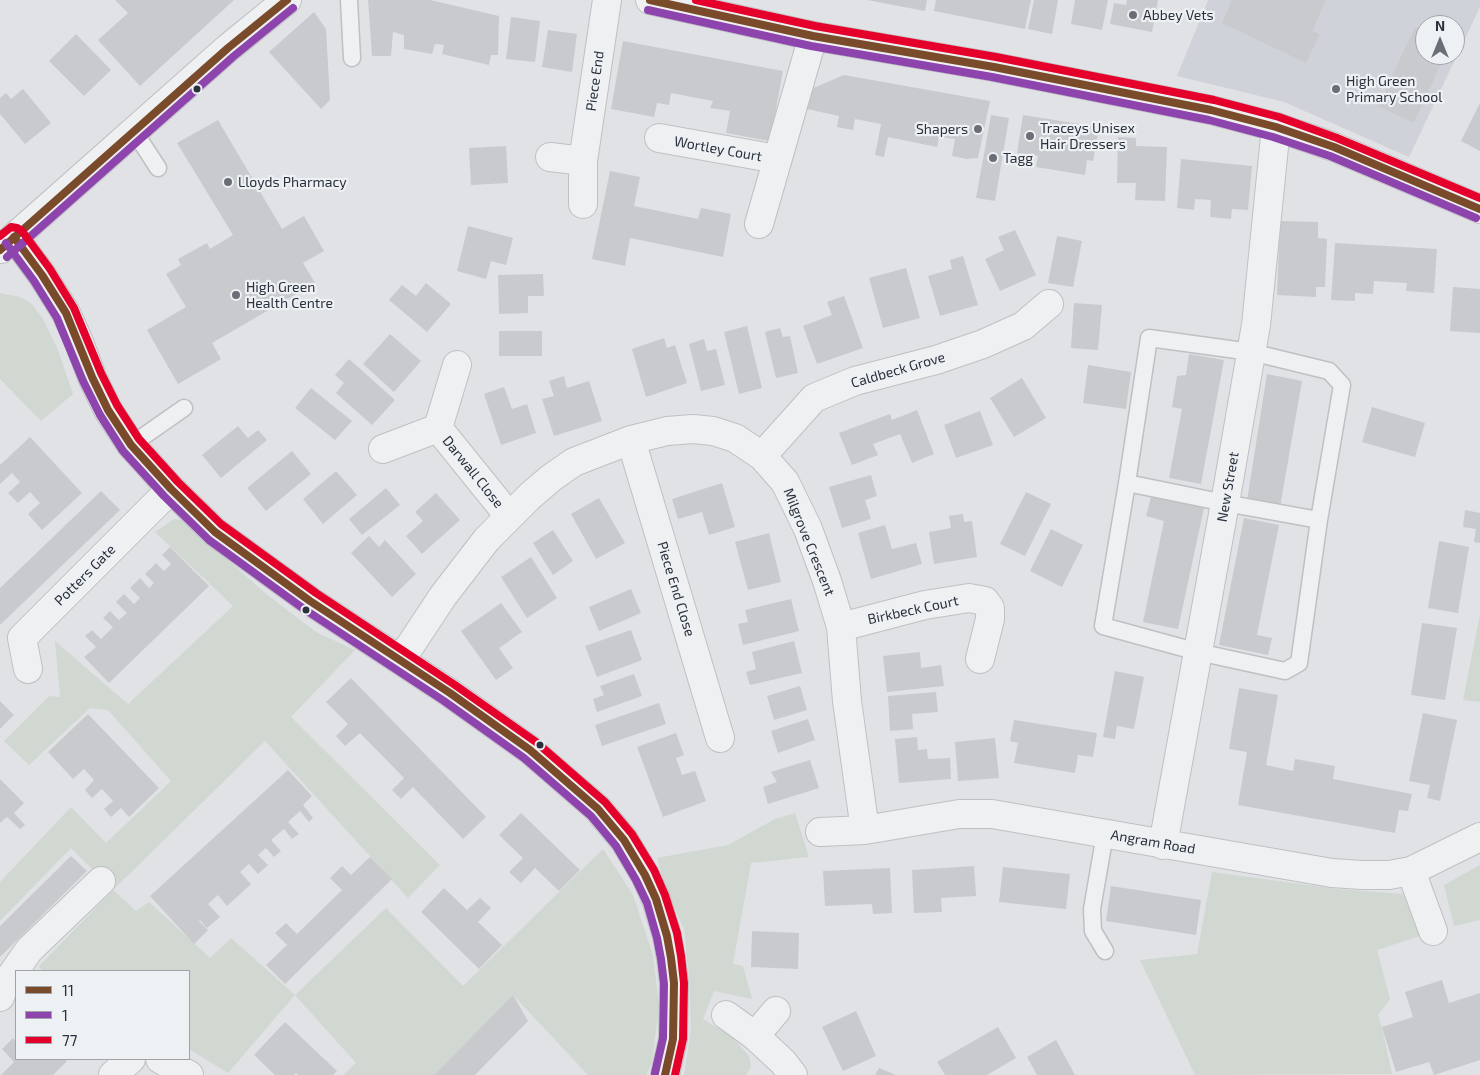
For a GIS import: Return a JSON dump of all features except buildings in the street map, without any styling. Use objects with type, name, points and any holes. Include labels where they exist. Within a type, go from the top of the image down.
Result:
[{"type":"street","points":[[287,0],[228,48],[7,244],[42,275],[66,313],[92,377],[108,410],[131,445],[171,490],[215,532],[310,601],[498,726],[545,762],[598,809],[624,840],[636,857],[656,899],[672,958],[674,983],[673,1040],[665,1075]]},
{"type":"street","name":"Piece End","points":[[583,204],[583,161],[607,0]]},
{"type":"street","points":[[650,0],[813,36],[1157,98],[1276,127],[1334,147],[1480,209]]},
{"type":"street","name":"Wortley Court","points":[[759,224],[813,36]]},
{"type":"street","name":"New Street","points":[[1163,845],[1226,503],[1256,325],[1276,127]]},
{"type":"street","name":"Wortley Court","points":[[659,138],[777,159]]},
{"type":"street","points":[[550,157],[583,161]]},
{"type":"street","name":"Caldbeck Grove","points":[[762,456],[814,398],[855,381],[936,360],[983,344],[1023,326],[1049,304]]},
{"type":"street","name":"Darwall Close","points":[[438,428],[457,366]]},
{"type":"street","name":"Darwall Close","points":[[383,449],[438,428]]},
{"type":"street","name":"Darwall Close","points":[[438,428],[509,516]]},
{"type":"street","name":"Milgrove Crescent","points":[[399,659],[410,646],[442,596],[487,539],[551,478],[574,462],[631,440],[667,431],[693,429],[714,431],[735,438],[762,456],[785,482],[808,529],[827,581],[841,627],[847,701],[865,830]]},
{"type":"street","name":"Piece End Close","points":[[631,440],[720,738]]},
{"type":"street","name":"Potters Gate","points":[[28,668],[22,638],[171,490]]},
{"type":"street","name":"Birkbeck Court","points":[[841,627],[925,605],[969,598],[985,601],[990,608],[990,618],[980,659]]},
{"type":"street","name":"Angram Road","points":[[820,832],[865,830],[959,814],[992,814],[1332,873],[1389,875],[1411,871],[1480,837]]},
{"type":"street","points":[[1411,871],[1433,931]]},
{"type":"street","points":[[15,970],[29,950],[101,881]]},
{"type":"street","points":[[0,997],[4,986],[15,970]]},
{"type":"street","points":[[0,1003],[15,1008]]},
{"type":"street","points":[[756,1036],[776,1011]]},
{"type":"street","points":[[726,1015],[756,1036],[784,1062],[793,1075]]},
{"type":"street","points":[[113,1075],[130,1060]]},
{"type":"street","points":[[162,1060],[189,1075]]},
{"type":"lane","points":[[349,0],[352,58]]},
{"type":"lane","points":[[134,131],[158,168]]},
{"type":"lane","points":[[1149,338],[1251,352],[1329,371],[1342,385],[1319,520],[1298,663],[1285,671],[1198,652],[1103,626],[1128,483],[1149,338]]},
{"type":"lane","points":[[131,445],[184,408]]},
{"type":"lane","points":[[1128,483],[1319,520]]},
{"type":"lane","points":[[1105,834],[1092,909],[1093,931],[1105,951]]},
{"type":"shaded area","name":"High Green Primary School","points":[[1208,0],[1480,0],[1480,7],[1465,39],[1465,15],[1415,15],[1415,65],[1453,65],[1409,157],[1284,102],[1177,76]]},
{"type":"shaded area","points":[[0,293],[20,297],[32,304],[43,319],[58,350],[73,394],[41,421],[0,379]]},
{"type":"shaded area","points":[[174,519],[183,520],[265,593],[316,632],[355,650],[291,717],[440,865],[408,898],[265,741],[113,890],[71,848],[0,921],[0,882],[71,807],[106,843],[171,781],[108,710],[90,708],[29,765],[4,741],[49,696],[60,697],[55,641],[128,704],[233,606],[155,532]]},
{"type":"shaded area","points":[[1480,614],[1480,702],[1463,700]]},
{"type":"shaded area","points":[[795,813],[809,857],[751,863],[733,964],[743,966],[752,999],[714,991],[703,1019],[732,1037],[749,1056],[751,1067],[746,1075],[684,1075],[691,1030],[689,977],[684,929],[666,890],[657,858],[728,845],[775,819]]},
{"type":"shaded area","points":[[603,849],[633,895],[653,955],[659,1006],[652,1063],[646,1075],[588,1075],[513,995],[434,1075],[343,1075],[356,1063],[295,995],[386,908],[463,986]]},
{"type":"shaded area","points":[[1480,865],[1480,920],[1454,926],[1444,885]]},
{"type":"shaded area","points":[[1212,872],[1337,889],[1403,894],[1420,936],[1377,950],[1390,999],[1378,1015],[1392,1074],[1195,1075],[1140,960],[1197,954]]},
{"type":"shaded area","points":[[113,890],[136,911],[149,902],[210,958],[231,938],[295,995],[228,1073],[190,1050],[190,970],[41,970],[39,966]]},
{"type":"transit line","name":"11","points":[[0,250],[228,48],[287,0]]},
{"type":"transit line","name":"11","points":[[650,0],[813,36],[994,67],[1211,110],[1276,127],[1334,147],[1480,209]]},
{"type":"transit line","name":"77","points":[[696,0],[815,26],[996,57],[1214,100],[1279,117],[1337,138],[1480,198]]},
{"type":"transit line","name":"1","points":[[7,257],[234,56],[293,8]]},
{"type":"transit line","name":"1","points":[[648,10],[811,46],[992,77],[1209,120],[1273,137],[1330,156],[1476,218]]},
{"type":"transit line","name":"77","points":[[0,236],[11,227],[22,231],[50,269],[74,308],[101,373],[117,405],[139,439],[178,482],[221,524],[316,593],[455,685],[536,742],[605,802],[632,834],[654,870],[665,895],[677,933],[684,983],[683,1039],[675,1075]]},
{"type":"transit line","name":"11","points":[[14,237],[42,275],[66,313],[92,377],[108,410],[131,445],[171,489],[215,532],[310,601],[450,693],[530,750],[598,809],[624,840],[645,875],[656,899],[667,936],[671,958],[674,983],[673,1039],[665,1075]]},
{"type":"transit line","name":"1","points":[[6,243],[34,281],[57,318],[83,381],[100,415],[123,451],[164,496],[209,540],[304,609],[444,701],[524,758],[591,816],[616,846],[647,903],[661,959],[664,984],[663,1038],[655,1073]]},
{"type":"place","name":"Abbey Vets","points":[[1133,15]]},
{"type":"place","name":"High Green Primary School","points":[[1336,89]]},
{"type":"place","name":"Shapers","points":[[978,129]]},
{"type":"place","name":"Traceys Unisex Hair Dressers","points":[[1030,136]]},
{"type":"place","name":"Tagg","points":[[993,158]]},
{"type":"place","name":"Lloyds Pharmacy","points":[[228,182]]},
{"type":"place","name":"High Green Health Centre","points":[[236,295]]}]
